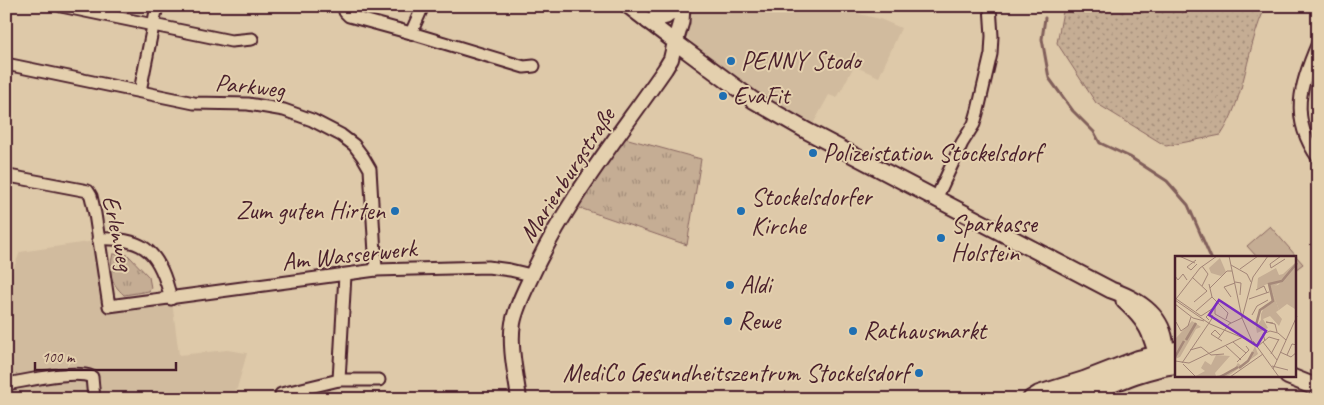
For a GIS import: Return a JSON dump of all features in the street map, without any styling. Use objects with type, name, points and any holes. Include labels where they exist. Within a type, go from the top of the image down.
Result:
[{"type":"main road","points":[[648,21],[666,16],[680,6]]},
{"type":"main road","points":[[680,6],[681,22],[675,42],[766,107],[807,131],[1111,290],[1128,304],[1168,358]]},
{"type":"main road","points":[[1031,399],[1039,394],[1168,358]]},
{"type":"main road","points":[[1076,399],[1138,374],[1168,358]]},
{"type":"main road","points":[[1293,378],[1318,388]]},
{"type":"street","points":[[61,6],[231,41],[252,39]]},
{"type":"street","points":[[140,91],[157,6]]},
{"type":"street","points":[[344,6],[345,12],[349,16],[524,67],[534,66]]},
{"type":"street","points":[[411,34],[423,6]]},
{"type":"street","points":[[628,6],[675,42]]},
{"type":"street","points":[[936,198],[962,143],[974,124],[978,110],[991,54],[990,6]]},
{"type":"street","name":"Marienburgstraße","points":[[520,399],[515,371],[513,324],[520,300],[549,239],[568,208],[666,70],[675,42]]},
{"type":"street","points":[[1318,43],[1305,72],[1300,102],[1301,124],[1305,137],[1318,158]]},
{"type":"street","name":"Parkweg","points":[[6,64],[194,103],[248,104],[284,110],[312,120],[341,135],[354,145],[370,169],[376,270]]},
{"type":"street","name":"Erlenweg","points":[[6,177],[88,191],[95,214],[109,306]]},
{"type":"street","points":[[98,240],[119,238],[144,248],[154,257],[163,270],[170,299]]},
{"type":"street","name":"Am Wasserwerk","points":[[109,306],[376,270],[488,268],[532,275]]},
{"type":"street","points":[[339,380],[345,275]]},
{"type":"street","points":[[6,384],[72,374],[85,374],[92,377],[94,399]]},
{"type":"street","points":[[281,394],[339,380],[379,380]]},
{"type":"shaded area","points":[[689,6],[826,6],[880,19],[901,28],[879,77],[854,66],[837,98],[829,95],[812,126],[760,97],[692,43],[688,38],[686,28]]},
{"type":"shaded area","points":[[95,241],[105,310],[172,302],[179,355],[227,350],[247,353],[234,399],[6,399],[6,287],[20,252]]},
{"type":"green space","points":[[1064,6],[1266,6],[1254,38],[1236,105],[1221,135],[1166,146],[1096,103],[1057,43]]},
{"type":"green space","points":[[621,137],[701,159],[687,245],[571,205]]},
{"type":"green space","points":[[1270,226],[1303,264],[1296,269],[1296,256],[1256,256],[1247,246]]},
{"type":"green space","points":[[113,254],[128,255],[149,277],[151,288],[149,291],[124,295],[119,290],[111,277]]},
{"type":"waterway","points":[[1045,18],[1042,39],[1049,78],[1073,111],[1094,132],[1100,143],[1130,157],[1167,181],[1188,205],[1210,256]]},
{"type":"place","name":"PENNY Stodo","points":[[731,61]]},
{"type":"place","name":"EvaFit","points":[[723,96]]},
{"type":"place","name":"Polizeistation Stockelsdorf","points":[[813,153]]},
{"type":"place","name":"Zum guten Hirten","points":[[395,211]]},
{"type":"place","name":"Stockelsdorfer Kirche","points":[[741,211]]},
{"type":"place","name":"Sparkasse Holstein","points":[[941,238]]},
{"type":"place","name":"Aldi","points":[[730,285]]},
{"type":"place","name":"Rewe","points":[[728,321]]},
{"type":"place","name":"Rathausmarkt","points":[[853,331]]},
{"type":"place","name":"MediCo Gesundheitszentrum Stockelsdorf","points":[[919,373]]}]
